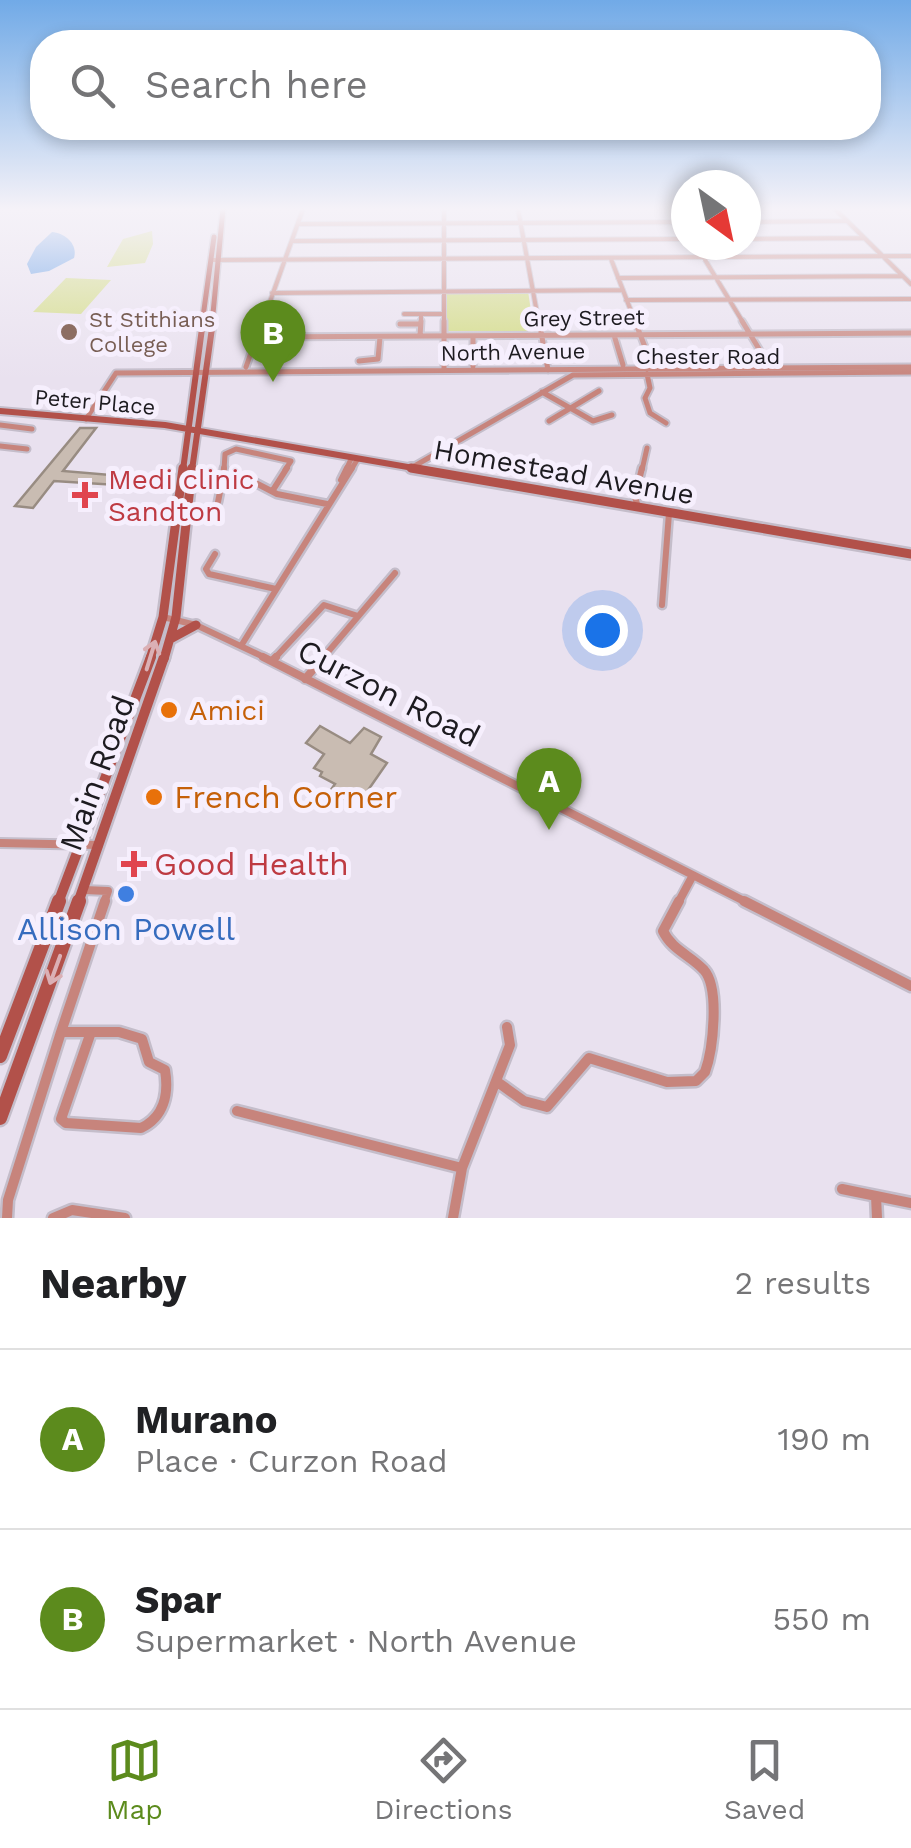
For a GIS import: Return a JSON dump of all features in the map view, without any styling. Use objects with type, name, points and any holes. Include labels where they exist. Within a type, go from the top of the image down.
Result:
[{"type":"main road","points":[[192,432],[190,413],[213,266]]},
{"type":"main road","points":[[192,432],[208,373],[214,266]]},
{"type":"main road","name":"Peter Place","points":[[0,412],[165,425],[192,432]]},
{"type":"main road","points":[[165,425],[180,422],[190,413]]},
{"type":"main road","name":"Peter Place","points":[[87,419],[192,432]]},
{"type":"main road","name":"Homestead Avenue","points":[[192,432],[638,504],[669,513],[911,554]]},
{"type":"main road","name":"Main Road","points":[[0,1118],[171,639],[195,447],[192,432]]},
{"type":"main road","name":"Main Road","points":[[0,1056],[144,678],[163,617],[192,432]]},
{"type":"main road","points":[[195,447],[214,436]]},
{"type":"main road","points":[[171,639],[196,625]]},
{"type":"street","points":[[246,367],[283,266]]},
{"type":"street","points":[[444,266],[444,370]]},
{"type":"street","points":[[529,266],[548,370]]},
{"type":"street","points":[[613,266],[654,371]]},
{"type":"street","points":[[709,266],[770,368]]},
{"type":"street","points":[[893,266],[911,284]]},
{"type":"street","points":[[618,278],[903,276]]},
{"type":"street","points":[[272,292],[623,290]]},
{"type":"street","points":[[626,300],[911,298]]},
{"type":"street","points":[[404,314],[444,314]]},
{"type":"street","points":[[420,336],[421,314]]},
{"type":"street","points":[[400,324],[420,324]]},
{"type":"street","name":"Grey Street","points":[[257,337],[911,333]]},
{"type":"street","points":[[614,335],[623,365]]},
{"type":"street","points":[[360,361],[378,359],[380,336]]},
{"type":"street","points":[[473,336],[473,366]]},
{"type":"street","name":"North Avenue","points":[[87,419],[116,374],[911,370]]},
{"type":"street","name":"Chester Road","points":[[410,468],[574,375],[911,370]]},
{"type":"street","points":[[647,374],[650,388],[645,398],[650,413],[666,422]]},
{"type":"street","points":[[550,420],[599,390]]},
{"type":"street","points":[[539,393],[593,421],[612,415]]},
{"type":"street","points":[[0,426],[32,429]]},
{"type":"street","points":[[0,446],[27,449]]},
{"type":"street","points":[[638,504],[647,448]]},
{"type":"street","points":[[218,502],[225,454],[232,449],[292,463],[273,490]]},
{"type":"street","points":[[242,647],[354,460]]},
{"type":"street","points":[[223,477],[268,485],[273,490],[328,504]]},
{"type":"street","points":[[662,605],[669,513]]},
{"type":"street","points":[[215,554],[206,569],[209,574],[276,589]]},
{"type":"street","points":[[304,679],[395,572]]},
{"type":"street","points":[[272,661],[324,605],[358,616]]},
{"type":"street","name":"Curzon Road","points":[[163,617],[196,625],[272,661],[911,986]]},
{"type":"street","points":[[0,843],[99,845]]},
{"type":"street","points":[[496,1082],[524,1101],[548,1107],[558,1102],[578,1065],[589,1058],[631,1074],[670,1082],[690,1083],[702,1076],[707,1067],[713,985],[704,969],[668,942],[663,932],[692,877]]},
{"type":"street","points":[[7,1218],[8,1200],[108,891],[84,890]]},
{"type":"street","points":[[453,1218],[462,1168],[510,1044],[508,1027]]},
{"type":"street","points":[[61,1032],[90,1032],[139,1037],[148,1062],[165,1070],[162,1109],[151,1124],[141,1128],[62,1120],[90,1032]]},
{"type":"street","points":[[237,1111],[462,1168]]},
{"type":"street","points":[[842,1189],[911,1202]]},
{"type":"street","points":[[876,1196],[877,1218]]},
{"type":"street","points":[[53,1218],[72,1210],[125,1218]]},
{"type":"green space","points":[[66,278],[111,280],[81,314],[33,312]]},
{"type":"green space","points":[[442,291],[528,291],[534,331],[443,331]]},
{"type":"water","points":[[28,266],[59,266],[49,271],[31,274]]},
{"type":"building","name":"Medi clinic Sandton","points":[[80,428],[96,428],[63,471],[123,476],[117,485],[54,481],[33,508],[15,506]]},
{"type":"building","points":[[320,726],[350,743],[364,728],[381,737],[371,754],[387,763],[357,806],[330,791],[335,784],[314,768],[324,754],[306,743]]},
{"type":"place","name":"St Stithians College","points":[[69,332]]},
{"type":"place","name":"Spar","points":[[273,382]]},
{"type":"place","name":"Medi clinic Sandton","points":[[85,495]]},
{"type":"place","name":"Amici","points":[[169,710]]},
{"type":"place","name":"French Corner","points":[[154,797]]},
{"type":"place","name":"Murano","points":[[549,830]]},
{"type":"place","name":"Good Health","points":[[134,864]]},
{"type":"place","name":"Allison Powell","points":[[126,894]]}]
